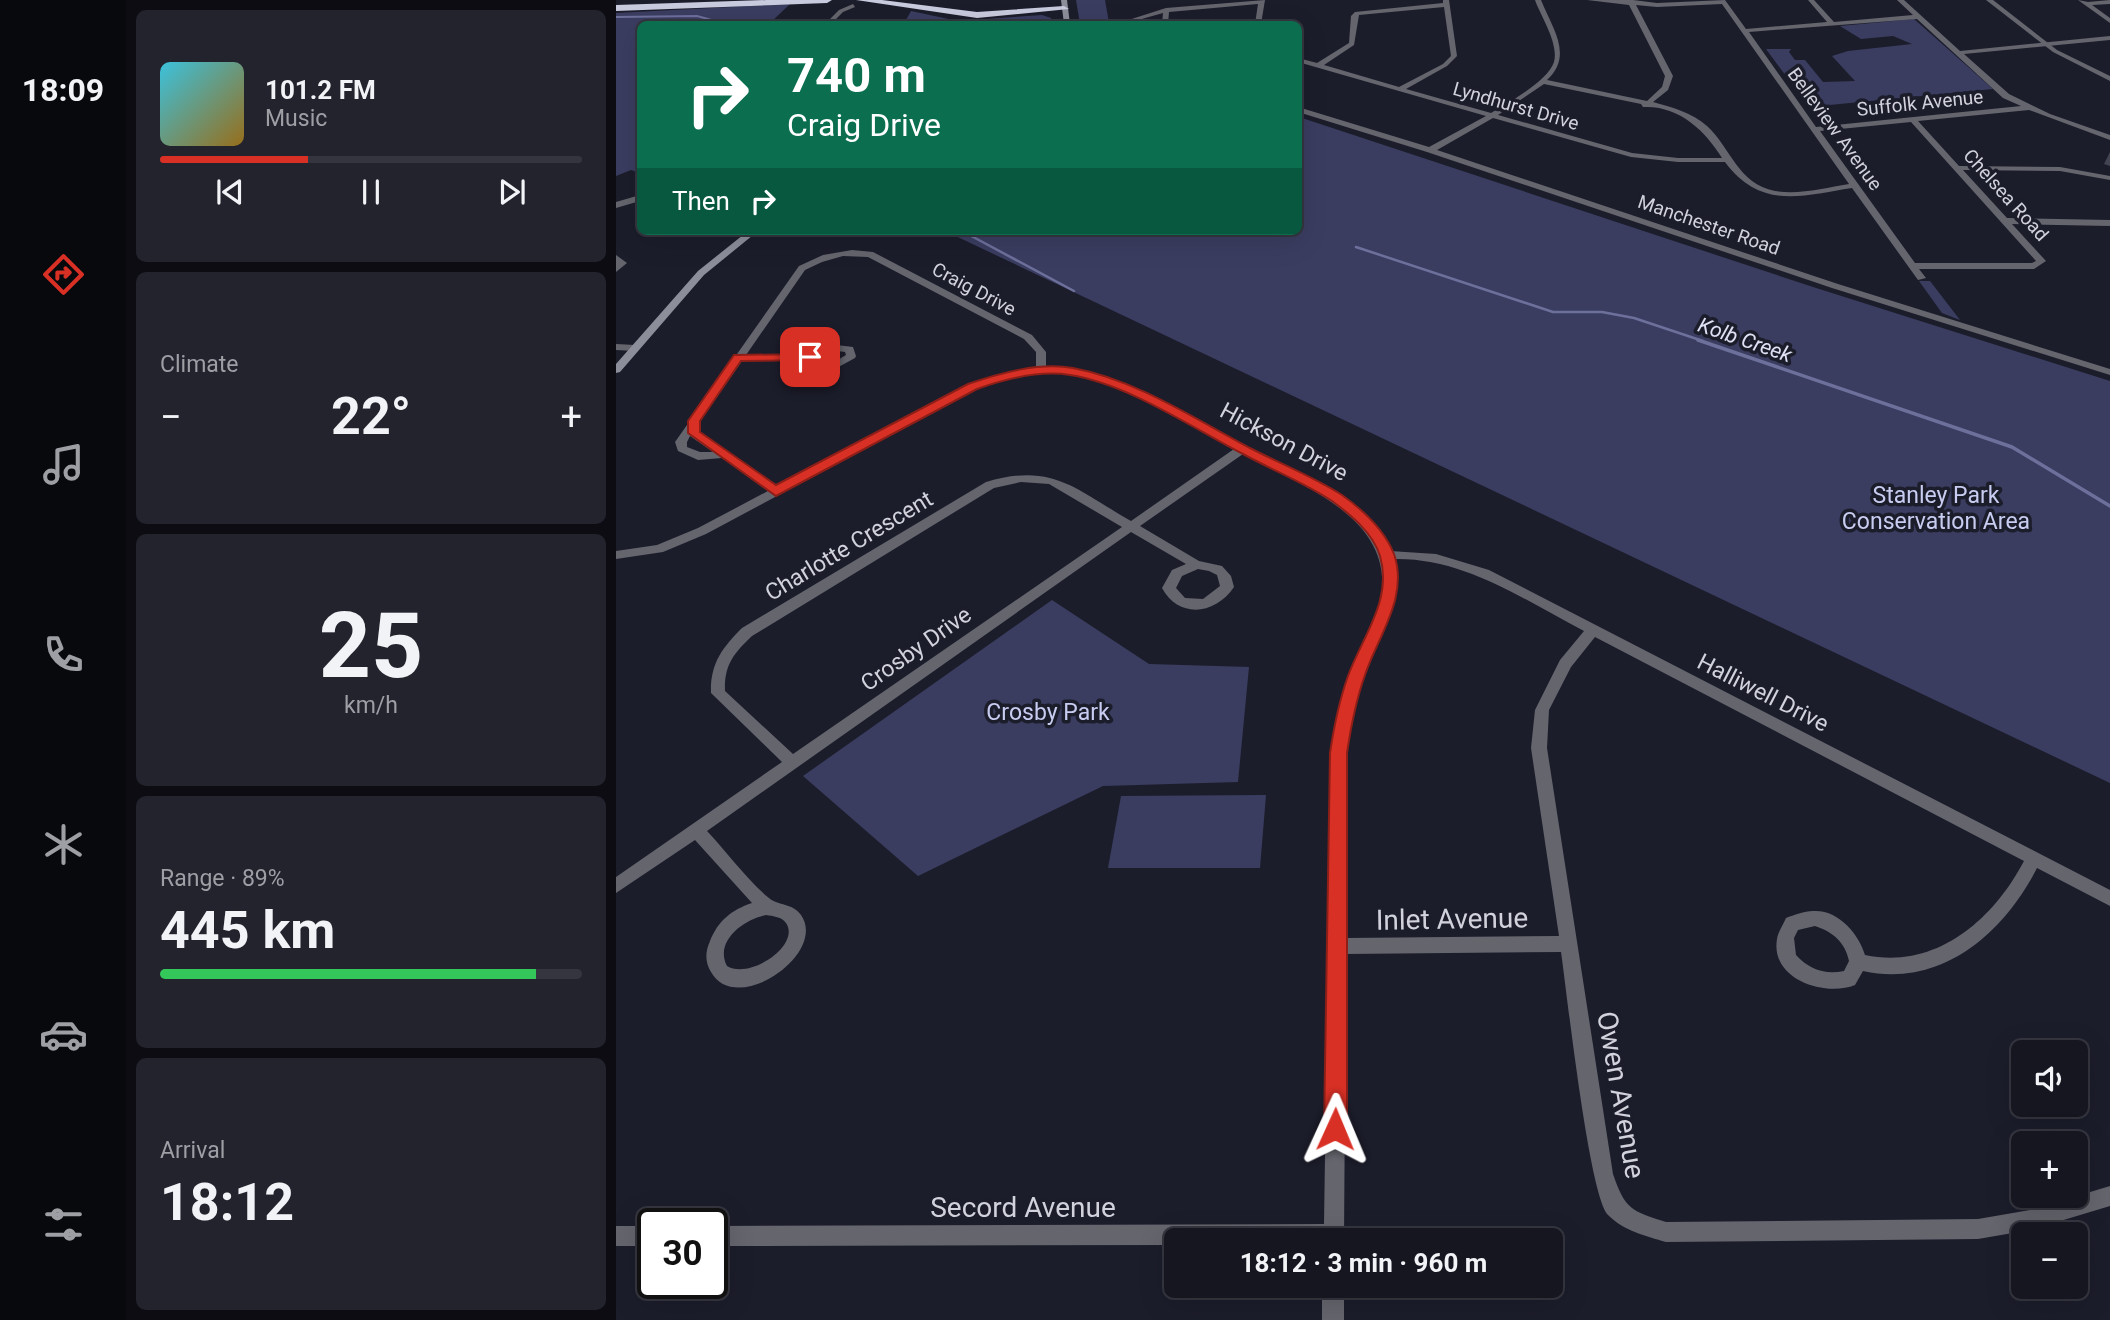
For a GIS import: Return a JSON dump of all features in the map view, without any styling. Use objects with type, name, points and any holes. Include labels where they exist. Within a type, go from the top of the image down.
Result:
[{"type":"highway","points":[[616,1],[635,0]]},
{"type":"highway","points":[[674,7],[761,0]]},
{"type":"highway","points":[[616,8],[827,0]]},
{"type":"highway","points":[[944,0],[955,6],[980,9],[1064,4]]},
{"type":"highway","points":[[857,3],[977,15],[1064,4]]},
{"type":"main road","points":[[616,370],[701,273],[749,235]]},
{"type":"street","points":[[1430,150],[1545,82],[1558,64],[1557,53],[1538,0]]},
{"type":"street","points":[[1590,0],[1723,1]]},
{"type":"street","points":[[1811,0],[1832,24]]},
{"type":"street","points":[[1900,0],[2006,96],[2027,108],[2110,138]]},
{"type":"street","points":[[1989,0],[2072,62],[2110,79]]},
{"type":"street","points":[[1129,21],[1166,10],[1262,1],[1259,21]]},
{"type":"street","name":"Belleview Avenue","points":[[1723,1],[1921,278]]},
{"type":"street","points":[[1318,66],[1352,44],[1357,13],[1447,2],[1454,56],[1445,65],[1399,89]]},
{"type":"street","points":[[1631,2],[1669,76],[1665,88],[1646,104]]},
{"type":"street","points":[[2083,2],[2110,2]]},
{"type":"street","points":[[2083,2],[2110,21]]},
{"type":"street","points":[[831,21],[841,11],[857,3]]},
{"type":"street","points":[[1166,10],[1166,21]]},
{"type":"street","points":[[1743,31],[1918,17]]},
{"type":"street","points":[[1958,53],[2110,38]]},
{"type":"street","name":"Lyndhurst Drive","points":[[1302,61],[1631,155],[1663,160],[1727,160]]},
{"type":"street","points":[[1545,82],[1646,104],[1687,117],[1702,125],[1747,184],[1767,193],[1786,195],[1856,185]]},
{"type":"street","name":"Suffolk Avenue","points":[[1815,129],[2027,108]]},
{"type":"street","name":"Manchester Road","points":[[1302,110],[1430,150],[1835,286],[2110,372]]},
{"type":"street","name":"Chelsea Road","points":[[1913,120],[2039,258],[2039,265],[1913,266]]},
{"type":"street","points":[[1958,168],[2060,170],[2110,178]]},
{"type":"street","points":[[616,205],[637,199]]},
{"type":"street","points":[[2006,221],[2110,223]]},
{"type":"street","name":"Craig Drive","points":[[722,456],[698,456],[682,449],[681,442],[802,268],[828,256],[870,254],[1028,337],[1041,352],[1041,371]]},
{"type":"street","points":[[616,258],[622,262],[616,269]]},
{"type":"street","points":[[616,347],[635,348]]},
{"type":"street","points":[[738,358],[810,357]]},
{"type":"street","name":"Hickson Drive","points":[[616,555],[659,549],[702,531],[973,387],[995,379],[1041,371],[1071,371],[1122,386],[1336,498],[1375,531],[1387,555],[1391,578],[1386,608],[1357,674],[1343,722],[1339,753],[1334,1228]]},
{"type":"street","name":"Craig Drive","points":[[694,421],[694,433],[722,456],[776,491]]},
{"type":"street","name":"Crosby Drive","points":[[616,886],[1242,449]]},
{"type":"street","name":"Charlotte Crescent","points":[[793,763],[718,693],[716,674],[724,653],[747,632],[990,485],[1013,478],[1036,477],[1053,481],[1131,527]]},
{"type":"street","points":[[1131,527],[1197,565]]},
{"type":"street","name":"Halliwell Drive","points":[[1387,555],[1413,554],[1454,561],[1593,630],[2110,898]]},
{"type":"street","name":"Owen Avenue","points":[[1593,630],[1565,664],[1542,710],[1539,748],[1603,1174],[1614,1207],[1637,1223],[1666,1232],[1978,1230],[2030,1220],[2110,1196]]},
{"type":"street","points":[[696,831],[766,906],[780,907],[790,913],[797,922],[793,947],[781,962],[764,973],[746,979],[729,978],[717,970],[713,958],[715,945],[735,919],[766,906]]},
{"type":"street","points":[[1858,962],[1894,968],[1955,951],[1999,918],[2034,859]]},
{"type":"street","name":"Inlet Avenue","points":[[1338,946],[1567,944]]},
{"type":"street","points":[[616,1236],[637,1236]]},
{"type":"street","name":"Secord Avenue","points":[[728,1236],[1164,1237]]},
{"type":"street","points":[[1333,1298],[1333,1320]]},
{"type":"green space","points":[[1076,0],[1105,0],[1109,21],[1080,21]]},
{"type":"green space","points":[[790,4],[772,21],[637,21],[637,172],[631,170],[616,176],[616,13]]},
{"type":"green space","points":[[911,11],[958,21],[892,21],[906,20]]},
{"type":"green space","points":[[1042,15],[1051,18],[1052,21],[958,21]]},
{"type":"green space","points":[[1914,19],[1993,89],[1809,107],[1766,49],[1791,49],[1789,52],[1795,60],[1805,60],[1823,82],[1855,81],[1832,56],[1848,51],[1912,44],[1893,36],[1861,39],[1840,26]]},
{"type":"green space","name":"Stanley Park Conservation Area","points":[[1302,118],[1813,287],[2110,381],[2110,783],[953,235],[1302,235]]},
{"type":"green space","points":[[1919,281],[1930,281],[1960,320],[1942,313]]},
{"type":"green space","name":"Crosby Park","points":[[1052,600],[1149,664],[1249,667],[1238,782],[1103,786],[918,876],[803,776]]},
{"type":"green space","points":[[1266,795],[1260,868],[1108,868],[1121,796]]},
{"type":"waterway","points":[[616,17],[697,16],[715,21]]},
{"type":"waterway","points":[[969,235],[1074,291]]},
{"type":"waterway","name":"Kolb Creek","points":[[1356,247],[1553,312],[1602,312],[1634,318],[1703,341]]},
{"type":"waterway","name":"Kolb Creek","points":[[1698,340],[2012,447],[2110,506]]},
{"type":"route","points":[[810,357],[738,358],[694,421],[694,433],[776,491],[973,387],[995,379],[1041,371],[1071,371],[1122,386],[1336,498],[1375,531],[1387,555],[1391,578],[1386,608],[1378,631],[1357,674],[1343,722],[1339,753],[1335,1129]]}]
